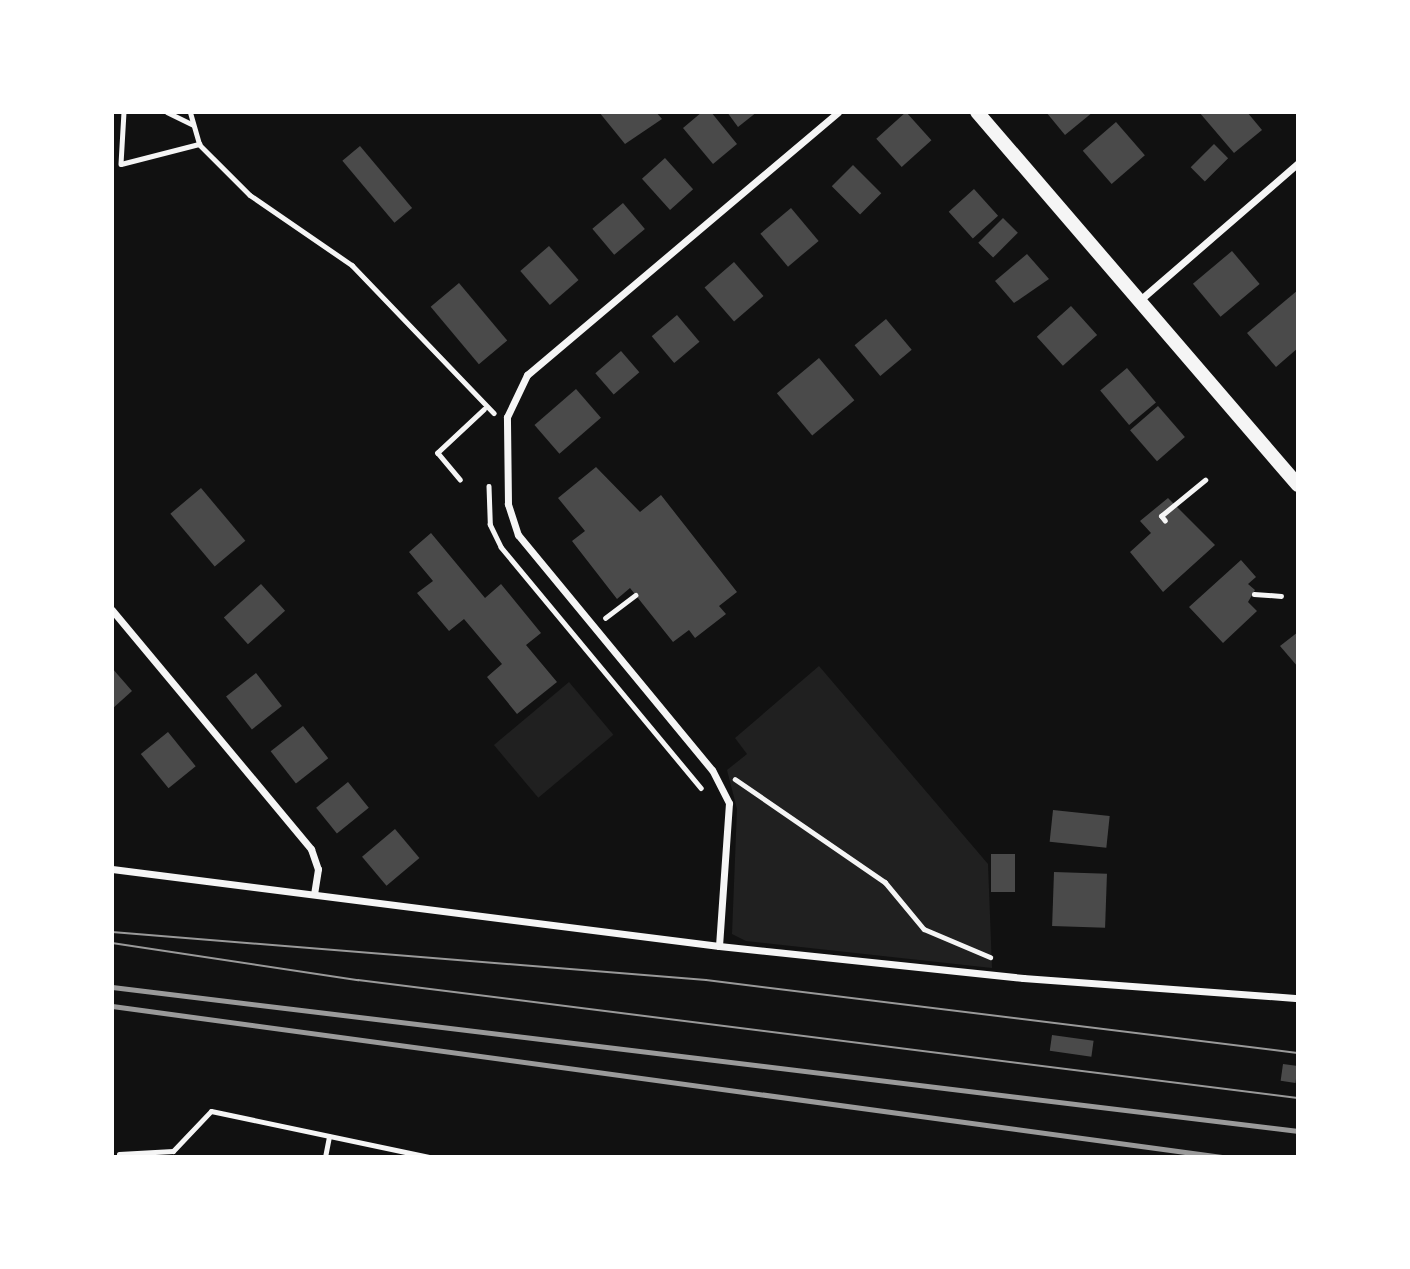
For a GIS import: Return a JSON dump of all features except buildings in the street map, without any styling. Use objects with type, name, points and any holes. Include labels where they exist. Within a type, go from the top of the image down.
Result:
[{"type":"main road","points":[[977,112],[1298,485]]},
{"type":"street","points":[[719,946],[731,833],[729,803],[712,770],[518,535],[508,504],[507,417],[527,374],[838,112]]},
{"type":"street","points":[[1140,300],[1298,163]]},
{"type":"street","points":[[112,610],[311,849],[318,869],[314,894]]},
{"type":"street","points":[[112,869],[719,946],[990,975],[1298,998]]},
{"type":"lane","points":[[119,1154],[173,1151],[211,1111],[430,1157]]},
{"type":"lane","points":[[325,1157],[329,1136]]},
{"type":"lane","points":[[112,1152],[130,1157]]},
{"type":"path","points":[[124,112],[121,164],[199,144]]},
{"type":"path","points":[[167,112],[193,124]]},
{"type":"path","points":[[190,112],[199,144],[250,195],[352,265],[484,410],[507,417]]},
{"type":"path","points":[[492,425],[492,412],[497,404]]},
{"type":"path","points":[[460,480],[438,453],[484,410]]},
{"type":"path","points":[[489,477],[490,524],[501,547],[708,796]]},
{"type":"path","points":[[1165,521],[1161,516],[1205,480]]},
{"type":"path","points":[[1254,594],[1281,596]]},
{"type":"path","points":[[712,770],[759,790],[885,882],[924,929],[990,957],[990,975]]},
{"type":"shaded area","points":[[819,666],[988,864],[992,968],[746,941],[732,934],[737,809],[727,770],[747,754],[735,738]]},
{"type":"shaded area","points":[[569,682],[613,735],[538,798],[494,745]]},
{"type":"tram line","points":[[112,932],[706,980],[1298,1053]]},
{"type":"tram line","points":[[112,943],[358,980],[1298,1098]]},
{"type":"railway","points":[[112,987],[1298,1131]]},
{"type":"railway","points":[[112,1006],[1222,1157]]}]
